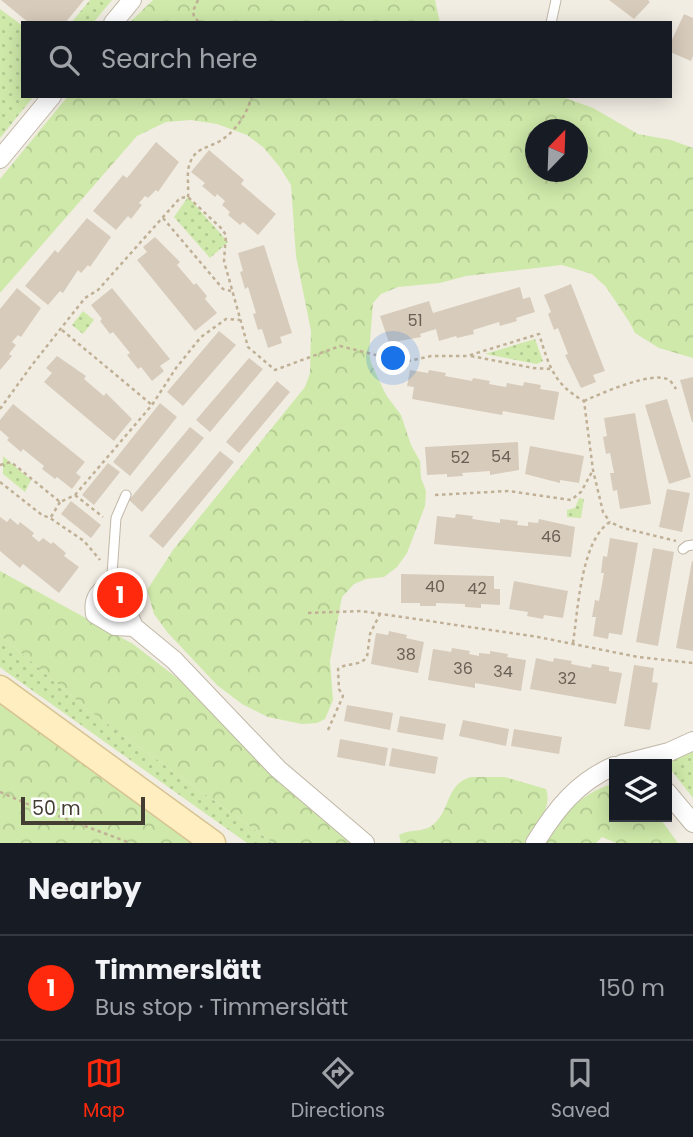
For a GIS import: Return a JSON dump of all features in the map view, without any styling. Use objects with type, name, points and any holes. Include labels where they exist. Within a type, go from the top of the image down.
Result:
[{"type":"street","points":[[115,21],[132,0]]},
{"type":"street","points":[[0,159],[50,98]]},
{"type":"street","points":[[134,627],[115,626],[95,614],[95,598],[112,583],[134,627],[174,660],[278,769],[365,843]]},
{"type":"street","points":[[0,688],[213,843]]},
{"type":"street","points":[[652,759],[693,741]]},
{"type":"street","points":[[535,843],[564,800],[580,786],[609,769]]},
{"type":"street","points":[[672,798],[693,823]]},
{"type":"lane","points":[[551,21],[556,0]]},
{"type":"lane","points":[[112,583],[116,518],[126,495]]},
{"type":"path","points":[[198,0],[193,10],[194,17],[199,21]]},
{"type":"path","points":[[188,197],[190,162],[200,149],[219,142],[228,135],[246,113],[251,98]]},
{"type":"path","points":[[0,409],[85,298],[97,290],[180,198],[188,197]]},
{"type":"path","points":[[188,197],[226,235],[224,261],[248,347],[275,370],[340,346],[404,362],[431,356],[467,356],[551,369]]},
{"type":"path","points":[[163,218],[223,289],[231,291]]},
{"type":"path","points":[[50,517],[60,502],[75,495],[152,405],[176,368],[201,337],[226,320],[240,320]]},
{"type":"path","points":[[62,330],[152,405]]},
{"type":"path","points":[[467,356],[539,334],[559,384],[584,401]]},
{"type":"path","points":[[584,401],[617,387],[661,378],[670,380],[676,389]]},
{"type":"path","points":[[584,401],[593,470],[603,512],[610,522],[623,528],[678,541],[688,547]]},
{"type":"path","points":[[0,465],[11,462],[60,502]]},
{"type":"path","points":[[435,495],[508,491],[570,499],[581,492],[593,470]]},
{"type":"path","points":[[0,482],[41,515],[50,517],[84,541],[112,583]]},
{"type":"path","points":[[75,495],[103,517],[116,518]]},
{"type":"path","points":[[573,643],[587,554],[598,530],[610,522]]},
{"type":"path","points":[[308,613],[361,611],[693,663]]},
{"type":"path","points":[[328,730],[343,696],[339,689],[338,669],[341,666],[358,664],[367,657],[370,634],[380,614]]},
{"type":"path","points":[[0,792],[130,843]]},
{"type":"green space","points":[[90,0],[112,0],[95,21],[73,21]]},
{"type":"green space","points":[[153,0],[435,0],[440,21],[131,21]]},
{"type":"green space","points":[[0,9],[21,25],[21,98],[32,98],[0,138]]},
{"type":"green space","points":[[66,98],[565,98],[593,108],[638,134],[671,140],[693,148],[693,358],[659,348],[635,333],[606,287],[592,274],[562,265],[398,287],[381,294],[373,303],[369,353],[371,363],[386,395],[401,415],[411,445],[420,461],[421,478],[426,491],[425,506],[407,553],[397,567],[384,577],[366,579],[354,584],[342,597],[330,661],[333,700],[325,719],[317,723],[302,724],[268,717],[242,704],[217,685],[168,633],[154,614],[147,590],[173,550],[305,387],[310,373],[311,331],[296,256],[291,185],[263,147],[247,135],[217,124],[191,120],[166,122],[137,136],[0,293],[0,179]]},
{"type":"green space","points":[[188,197],[228,242],[210,258],[174,217]]},
{"type":"green space","points":[[83,311],[94,320],[83,334],[72,325]]},
{"type":"green space","points":[[535,339],[543,361],[537,364],[485,354]]},
{"type":"green space","points":[[3,456],[31,480],[25,492],[3,474]]},
{"type":"green space","points":[[579,498],[584,499],[581,518],[567,517],[567,510],[575,508]]},
{"type":"green space","points":[[0,571],[133,644],[181,681],[286,786],[350,843],[273,843],[91,712],[0,635]]},
{"type":"green space","points":[[0,635],[91,712],[273,843],[247,843],[5,671],[0,667]]},
{"type":"green space","points":[[0,702],[194,843],[0,843]]},
{"type":"green space","points":[[693,751],[693,798],[672,771],[672,761]]},
{"type":"green space","points":[[471,777],[505,777],[546,789],[548,796],[545,810],[525,843],[401,843],[399,835],[426,829],[435,823],[457,785]]},
{"type":"green space","points":[[609,785],[609,822],[663,822],[678,843],[616,843],[602,837],[596,843],[545,843],[574,806]]},
{"type":"building","points":[[1,0],[84,0],[67,21],[27,21]]},
{"type":"building","points":[[609,0],[648,0],[650,2],[634,19]]},
{"type":"building","points":[[684,14],[693,18],[691,61],[672,53],[672,40]]},
{"type":"building","points":[[156,142],[179,162],[158,192],[156,190],[148,198],[145,196],[139,203],[142,205],[131,219],[128,216],[116,230],[93,211],[123,175],[127,178]]},
{"type":"building","points":[[209,150],[244,180],[241,184],[276,214],[258,235],[243,222],[240,225],[228,215],[230,212],[222,205],[225,201],[217,194],[215,197],[202,186],[205,183],[191,172]]},
{"type":"building","points":[[87,218],[111,237],[90,267],[88,265],[81,273],[78,270],[63,293],[60,291],[48,305],[25,286],[55,250],[58,253]]},
{"type":"building","points":[[155,237],[180,262],[177,265],[207,296],[205,299],[217,313],[195,331],[137,260],[147,252],[143,247]]},
{"type":"building","points":[[264,245],[292,333],[280,337],[282,343],[268,348],[262,329],[258,330],[248,287],[245,289],[238,253]]},
{"type":"building","points":[[571,284],[605,371],[593,375],[596,382],[581,388],[565,355],[568,354],[558,328],[554,330],[544,295]]},
{"type":"building","points":[[520,287],[523,299],[530,297],[535,312],[516,318],[517,321],[500,326],[499,322],[473,330],[474,334],[457,338],[456,336],[439,341],[436,329],[420,334],[421,337],[389,343],[380,316],[429,301],[433,313]]},
{"type":"building","points":[[17,288],[41,308],[21,337],[18,335],[12,342],[16,345],[9,354],[12,356],[0,370],[0,309]]},
{"type":"building","points":[[112,288],[170,359],[160,366],[164,371],[152,381],[141,367],[138,369],[127,355],[130,353],[113,332],[110,334],[91,305]]},
{"type":"building","points":[[219,331],[236,345],[183,406],[167,392]]},
{"type":"building","points":[[57,356],[86,376],[84,379],[104,396],[106,393],[132,419],[114,441],[44,382],[52,373],[46,368]]},
{"type":"building","points":[[249,358],[263,369],[210,432],[196,420]]},
{"type":"building","points":[[410,370],[446,373],[445,376],[490,381],[489,384],[506,387],[507,383],[523,386],[524,382],[541,385],[540,389],[559,392],[554,420],[503,411],[502,415],[412,399],[414,387],[407,386]]},
{"type":"building","points":[[693,377],[693,422],[692,422],[680,380]]},
{"type":"building","points":[[277,381],[290,392],[239,453],[226,442]]},
{"type":"building","points":[[667,399],[691,477],[669,484],[645,405]]},
{"type":"building","points":[[160,403],[177,417],[130,476],[113,462]]},
{"type":"building","points":[[13,404],[85,462],[76,473],[81,477],[72,489],[42,469],[44,466],[23,449],[21,452],[0,430],[0,420]]},
{"type":"building","points":[[635,413],[651,504],[620,509],[617,490],[613,491],[610,473],[614,473],[610,453],[606,454],[603,437],[607,436],[604,418]]},
{"type":"building","points":[[190,427],[204,438],[142,512],[129,500]]},
{"type":"building","points":[[518,442],[519,470],[490,475],[490,471],[462,473],[463,476],[427,475],[425,447]]},
{"type":"building","points":[[530,446],[584,456],[579,483],[560,480],[560,483],[525,474]]},
{"type":"building","points":[[220,451],[234,462],[163,548],[149,536]]},
{"type":"building","points":[[108,463],[120,472],[94,505],[82,495]]},
{"type":"building","points":[[667,489],[690,493],[682,532],[659,527]]},
{"type":"building","points":[[71,501],[101,525],[91,538],[61,514]]},
{"type":"building","points":[[456,514],[500,523],[500,519],[518,521],[517,525],[528,526],[528,522],[538,523],[539,519],[575,527],[571,557],[434,544],[437,516],[455,518]]},
{"type":"building","points":[[0,517],[7,522],[10,518],[18,525],[20,522],[34,533],[32,536],[39,542],[43,538],[51,544],[53,542],[66,553],[64,556],[79,567],[59,593],[23,564],[20,568],[0,551]]},
{"type":"building","points":[[610,538],[638,543],[622,635],[609,633],[608,639],[593,636],[596,617],[592,617],[595,600],[599,601],[604,573],[601,573],[603,556],[607,557]]},
{"type":"building","points":[[653,548],[674,552],[658,646],[636,642]]},
{"type":"building","points":[[693,561],[693,651],[676,648]]},
{"type":"building","points":[[401,574],[494,576],[494,589],[500,589],[500,605],[481,604],[481,608],[465,607],[465,604],[436,603],[436,606],[420,606],[420,603],[401,603]]},
{"type":"building","points":[[514,581],[568,591],[563,618],[544,615],[543,619],[527,616],[528,612],[509,609]]},
{"type":"building","points":[[389,631],[424,642],[418,673],[371,664],[376,633],[388,635]]},
{"type":"building","points":[[452,648],[470,651],[469,654],[479,656],[479,653],[490,654],[490,651],[526,660],[521,691],[475,683],[475,688],[428,680],[433,649],[451,652]]},
{"type":"building","points":[[536,658],[553,662],[554,658],[572,661],[571,664],[591,668],[592,664],[622,673],[616,704],[530,689]]},
{"type":"building","points":[[634,665],[654,668],[652,682],[658,683],[650,730],[624,726]]},
{"type":"building","points":[[347,705],[393,713],[390,730],[344,721]]},
{"type":"building","points":[[400,716],[446,724],[443,740],[397,732]]},
{"type":"building","points":[[463,720],[509,729],[506,746],[459,736]]},
{"type":"building","points":[[514,729],[562,737],[559,754],[511,746]]},
{"type":"building","points":[[340,739],[388,748],[385,766],[337,757]]},
{"type":"building","points":[[392,748],[438,757],[435,774],[389,766]]},
{"type":"place","name":"Timmerslätt","points":[[120,595]]}]
